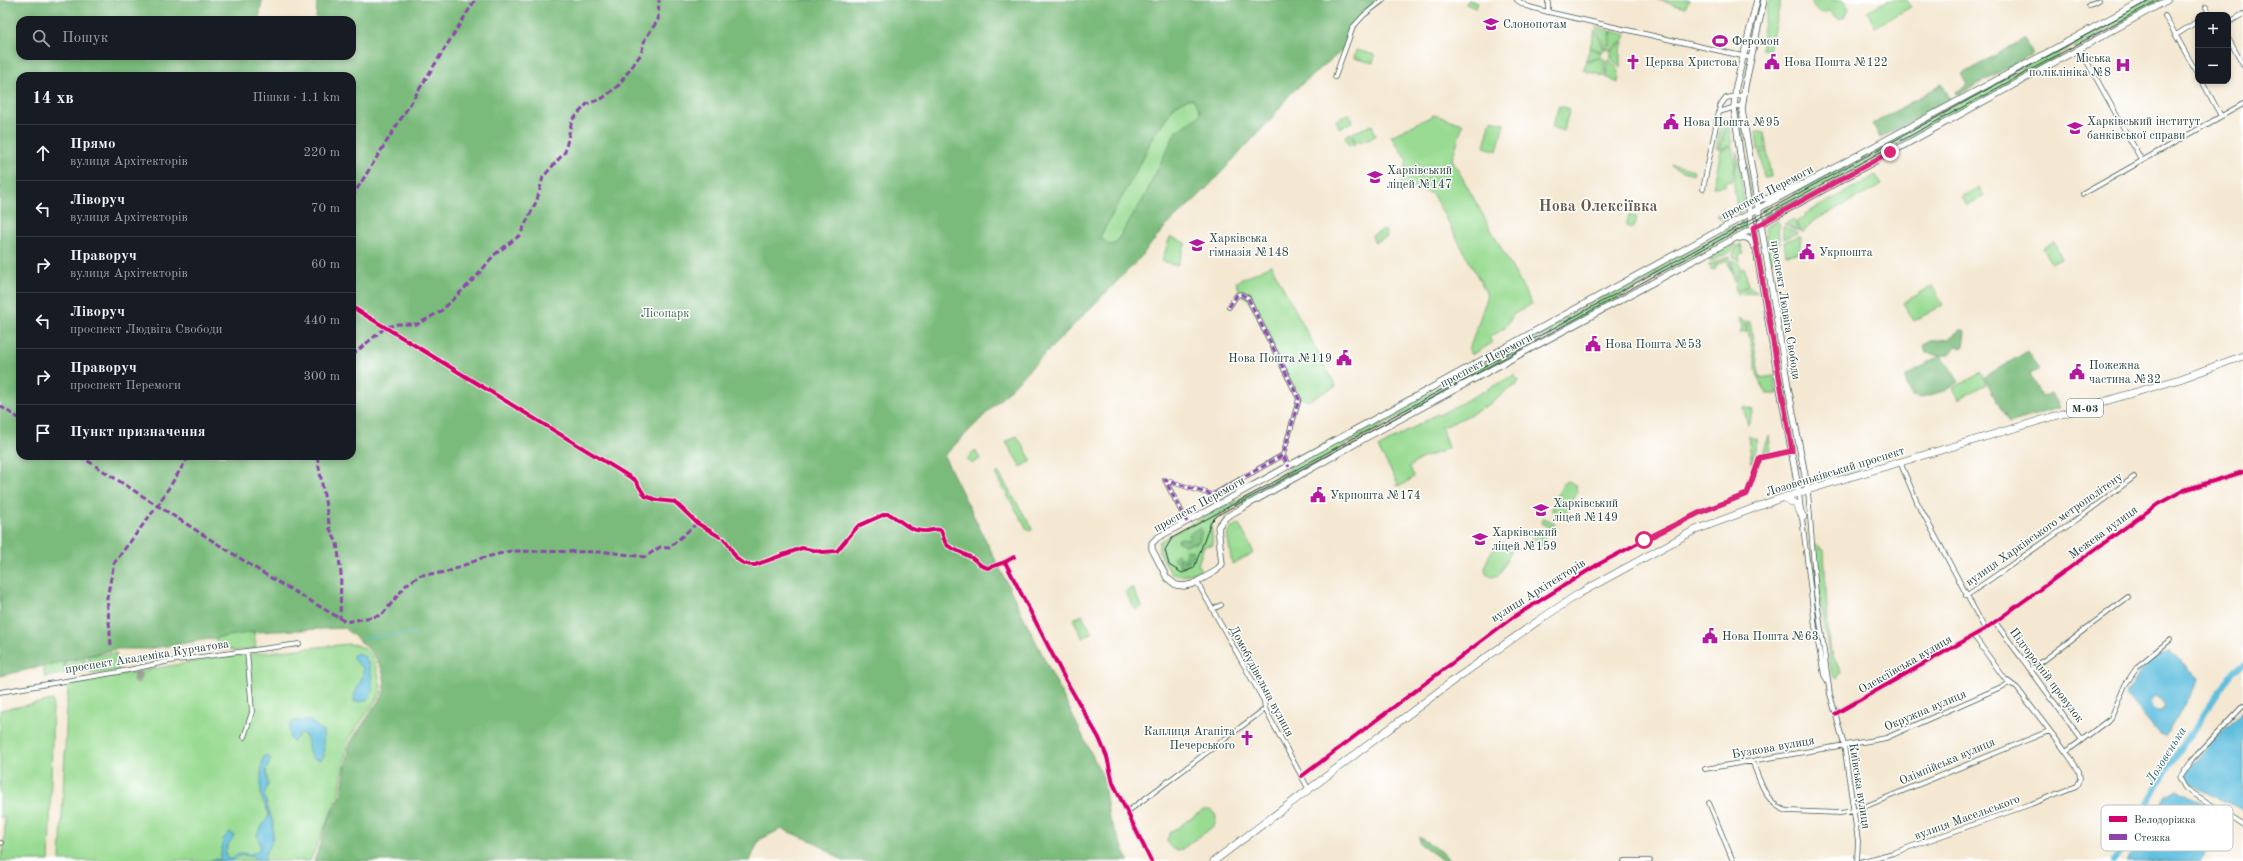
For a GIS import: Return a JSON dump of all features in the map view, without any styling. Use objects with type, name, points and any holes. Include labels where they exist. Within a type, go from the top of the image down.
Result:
[{"type":"highway","name":"Лозовеньківський проспект","points":[[1214,861],[1454,680],[1570,599],[1693,532],[1799,493],[2180,379],[2243,356]]},
{"type":"highway","points":[[1784,498],[1796,504],[1803,516]]},
{"type":"main road","name":"проспект Людвіга Свободи","points":[[1757,0],[1734,97],[1734,108],[1753,228],[1799,493]]},
{"type":"main road","name":"проспект Людвіга Свободи","points":[[1764,0],[1750,58],[1742,105],[1789,394],[1808,491]]},
{"type":"main road","name":"проспект Перемоги","points":[[2144,0],[1154,540],[1152,549],[1166,575],[1172,583],[1184,586],[1197,582],[1216,571],[1221,566],[1218,530],[1224,518],[1461,386],[1706,252],[1761,224],[2168,0]]},
{"type":"main road","points":[[1755,191],[1761,198],[1768,199],[1794,186],[1811,181]]},
{"type":"main road","points":[[1706,252],[1711,253],[1744,237],[1752,241],[1758,257]]},
{"type":"main road","points":[[1455,375],[1461,386]]},
{"type":"street","points":[[1335,77],[1353,27],[1364,15],[1383,0]]},
{"type":"street","points":[[1517,0],[1526,6],[1548,12],[1750,58]]},
{"type":"street","points":[[1548,0],[1548,12]]},
{"type":"street","points":[[2089,5],[2099,0]]},
{"type":"street","points":[[2206,7],[2208,12]]},
{"type":"street","points":[[2231,21],[2243,14]]},
{"type":"street","points":[[2164,16],[2195,69]]},
{"type":"street","points":[[2176,35],[2195,23]]},
{"type":"street","points":[[2231,43],[2243,65]]},
{"type":"street","points":[[2080,49],[2142,161]]},
{"type":"street","points":[[2204,84],[2221,116]]},
{"type":"street","points":[[1703,189],[1720,106],[1726,98],[1743,95]]},
{"type":"street","points":[[2083,194],[2243,104]]},
{"type":"street","points":[[1719,112],[1742,105]]},
{"type":"street","points":[[1229,306],[1237,295],[1241,294],[1248,298],[1299,399],[1283,455],[1289,467]]},
{"type":"street","name":"вулиця Архітекторів","points":[[1302,776],[1512,618],[1597,565],[1644,540],[1701,512],[1747,494],[1760,458],[1792,451]]},
{"type":"street","points":[[1187,522],[1165,480],[1213,495],[1283,455]]},
{"type":"street","points":[[1899,462],[1917,502],[1985,629]]},
{"type":"street","name":"Межева вулиця","points":[[1985,629],[2158,504],[2184,490],[2243,472]]},
{"type":"street","name":"вулиця Харківського метрополітену","points":[[1966,596],[2079,518],[2134,477]]},
{"type":"street","points":[[1808,491],[1810,537],[1828,682]]},
{"type":"street","points":[[1799,493],[1816,627],[1824,675],[1828,682]]},
{"type":"street","points":[[1805,538],[1810,537]]},
{"type":"street","points":[[1014,557],[1005,562],[1064,677],[1100,738],[1107,757],[1113,783],[1152,861]]},
{"type":"street","name":"Домобудівельна вулиця","points":[[1197,582],[1264,701],[1265,710],[1309,790]]},
{"type":"street","points":[[2031,670],[2128,597]]},
{"type":"street","points":[[1213,609],[1221,605]]},
{"type":"street","name":"Підгородній провулок","points":[[1995,622],[2082,740]]},
{"type":"street","name":"Олексіївська вулиця","points":[[1835,714],[1985,629]]},
{"type":"street","points":[[1974,636],[2010,683],[2017,688],[2066,752],[2112,718],[2125,685],[2138,666],[2170,640]]},
{"type":"street","name":"проспект Академіка Курчатова","points":[[0,692],[119,672],[170,661],[299,644]]},
{"type":"street","points":[[244,737],[252,712],[247,651]]},
{"type":"street","name":"Київська вулиця","points":[[1828,682],[1844,745],[1858,841],[1857,861]]},
{"type":"street","name":"Окружна вулиця","points":[[1844,745],[1886,738],[2010,683]]},
{"type":"street","points":[[2211,805],[2184,788],[2180,778],[2193,759],[2243,706]]},
{"type":"street","points":[[1127,812],[1265,710]]},
{"type":"street","name":"Олімпійська вулиця","points":[[1752,761],[1769,799],[1778,808],[1788,811],[1840,813],[1854,811],[2049,731]]},
{"type":"street","name":"Бузкова вулиця","points":[[1705,769],[1844,745]]},
{"type":"street","name":"вулиця Масельського","points":[[1863,861],[1920,844],[2076,786],[2081,775],[2066,752]]},
{"type":"street","points":[[1709,803],[1734,861]]},
{"type":"street","points":[[2233,819],[2243,825]]},
{"type":"street","points":[[1624,861],[1650,861]]},
{"type":"green space","name":"Лісопарк","points":[[0,0],[262,0],[260,16],[16,16],[16,60],[356,60],[356,16],[316,16],[317,0],[1381,0],[1361,16],[1350,28],[1344,49],[1291,93],[1271,119],[1202,193],[1165,227],[1138,260],[944,456],[1103,777],[1109,818],[1129,861],[843,861],[815,842],[781,829],[759,840],[750,861],[314,861],[328,821],[341,795],[350,743],[384,693],[385,683],[383,673],[374,656],[367,648],[344,628],[254,632],[148,649],[117,649],[0,676]],"holes":[[[1187,99],[1193,99],[1200,110],[1199,116],[1175,133],[1144,198],[1115,244],[1109,245],[1100,237],[1142,160],[1153,136],[1174,107]]]},
{"type":"green space","points":[[1467,0],[1478,2],[1476,8],[1466,4]]},
{"type":"green space","points":[[1658,0],[1690,0],[1685,8]]},
{"type":"green space","points":[[1769,0],[1781,0],[1769,50],[1761,49],[1764,34],[1762,32]]},
{"type":"green space","points":[[1813,0],[1843,0],[1849,8],[1845,17],[1838,19],[1829,11],[1822,13],[1814,7],[1812,3]]},
{"type":"green space","points":[[1889,0],[1907,0],[1911,7],[1875,27],[1867,11]]},
{"type":"green space","points":[[2146,0],[2163,0],[2075,48],[2072,43],[2083,35]]},
{"type":"green space","points":[[1596,27],[1611,31],[1607,49],[1605,49]]},
{"type":"green space","points":[[1595,30],[1604,50],[1602,52],[1590,47]]},
{"type":"green space","points":[[1612,31],[1626,35],[1624,40],[1610,51],[1609,50]]},
{"type":"green space","points":[[2024,39],[2032,54],[1958,95],[1956,92],[1968,85],[1962,74]]},
{"type":"green space","points":[[1623,42],[1620,53],[1620,68],[1611,58],[1611,52]]},
{"type":"green space","points":[[2068,43],[2071,48],[2058,55],[2059,57],[1776,211],[1773,207],[1795,195],[1794,192]]},
{"type":"green space","points":[[1590,48],[1602,53],[1601,56],[1585,62]]},
{"type":"green space","points":[[1356,50],[1375,55],[1373,63],[1354,58]]},
{"type":"green space","points":[[1601,57],[1605,60],[1604,76],[1583,70],[1586,63]]},
{"type":"green space","points":[[1609,59],[1619,71],[1618,83],[1606,77],[1607,60]]},
{"type":"green space","points":[[1942,84],[1951,100],[1880,138],[1873,124]]},
{"type":"green space","points":[[1193,98],[1200,110],[1199,116],[1175,133],[1144,198],[1115,244],[1109,245],[1100,237],[1142,160],[1153,136],[1174,107],[1182,101]]},
{"type":"green space","points":[[1559,106],[1570,109],[1563,131],[1552,127]]},
{"type":"green space","points":[[1738,111],[1740,111],[1752,205]]},
{"type":"green space","points":[[1349,114],[1353,122],[1339,128],[1336,120]]},
{"type":"green space","points":[[1434,115],[1463,124],[1452,159],[1532,304],[1514,314],[1504,329],[1489,337],[1492,343],[1471,355],[1469,350],[1487,298],[1485,290],[1433,195],[1422,190],[1400,186],[1407,160],[1391,136]]},
{"type":"green space","points":[[1722,117],[1728,120],[1718,149],[1716,148]]},
{"type":"green space","points":[[1491,120],[1504,123],[1497,151],[1484,147]]},
{"type":"green space","points":[[1728,122],[1732,145],[1720,150]]},
{"type":"green space","points":[[1372,125],[1376,136],[1356,143],[1352,133]]},
{"type":"green space","points":[[1756,131],[1764,133],[1767,149],[1758,150]]},
{"type":"green space","points":[[1350,133],[1355,144],[1349,146],[1345,136]]},
{"type":"green space","points":[[1732,146],[1735,166],[1732,181],[1725,182],[1725,186],[1713,187],[1721,151]]},
{"type":"green space","points":[[1737,151],[1745,207],[1738,215],[1734,186]]},
{"type":"green space","points":[[1767,151],[1771,177],[1764,178],[1760,152]]},
{"type":"green space","points":[[1671,164],[1694,170],[1693,174],[1674,168]]},
{"type":"green space","points":[[1876,175],[1882,185],[1813,221],[1803,233],[1802,232],[1796,222],[1805,217],[1805,214]]},
{"type":"green space","points":[[1979,187],[1984,196],[1966,206],[1961,197]]},
{"type":"green space","points":[[1767,206],[1772,211],[1767,216],[1762,211]]},
{"type":"green space","points":[[1726,211],[1730,217],[1723,220],[1718,218],[1717,215]]},
{"type":"green space","points":[[1629,215],[1637,217],[1634,228],[1626,226]]},
{"type":"green space","points":[[1777,220],[1780,225],[1778,231],[1780,244],[1777,245],[1778,254],[1770,264],[1765,228]]},
{"type":"green space","points":[[1793,220],[1800,231],[1784,224]]},
{"type":"green space","points":[[1743,221],[1748,226],[1743,231],[1738,226]]},
{"type":"green space","points":[[1734,226],[1737,231],[1657,276],[1657,268]]},
{"type":"green space","points":[[1783,226],[1798,233],[1783,239]]},
{"type":"green space","points":[[1385,230],[1387,237],[1374,242],[1372,235]]},
{"type":"green space","points":[[1799,236],[1801,237],[1799,253],[1786,255],[1784,242]]},
{"type":"green space","points":[[1170,237],[1186,243],[1177,266],[1162,261]]},
{"type":"green space","points":[[1735,243],[1732,251],[1710,262],[1711,256]]},
{"type":"green space","points":[[2054,243],[2062,258],[2051,263],[2043,248]]},
{"type":"green space","points":[[1741,244],[1743,254],[1739,255],[1740,261],[1734,258],[1733,254],[1737,246]]},
{"type":"green space","points":[[1730,256],[1732,275],[1727,260],[1716,265],[1715,270],[1710,269],[1709,265]]},
{"type":"green space","points":[[1732,260],[1739,263],[1740,268],[1734,283]]},
{"type":"green space","points":[[1271,265],[1336,386],[1308,401],[1298,396],[1248,299],[1241,294],[1236,282]]},
{"type":"green space","points":[[1655,268],[1655,277],[1543,339],[1541,334],[1561,322],[1560,321]]},
{"type":"green space","points":[[1742,268],[1745,269],[1748,285],[1736,291],[1735,286]]},
{"type":"green space","points":[[1749,286],[1758,292],[1737,295],[1736,293]]},
{"type":"green space","points":[[1932,286],[1943,305],[1914,321],[1903,303]]},
{"type":"green space","points":[[1739,319],[1744,321],[1747,332],[1740,333],[1742,327]]},
{"type":"green space","points":[[1746,321],[1750,322],[1760,378],[1774,376],[1777,394],[1767,394],[1758,378]]},
{"type":"green space","points":[[1960,330],[1964,330],[1965,332],[1963,347],[1959,348],[1958,345],[1950,354],[1942,355],[1959,382],[1944,391],[1918,398],[1916,395],[1913,397],[1906,386],[1906,376],[1941,355],[1926,353],[1924,345],[1931,341],[1948,339]]},
{"type":"green space","points":[[1537,334],[1540,338],[1518,350],[1519,352],[1461,381],[1459,377],[1460,375]]},
{"type":"green space","points":[[2028,351],[2039,370],[2030,374],[2041,397],[2051,393],[2059,408],[2009,423],[1984,377]]},
{"type":"green space","points":[[1981,373],[1986,384],[1958,399],[1953,388]]},
{"type":"green space","points":[[1514,375],[1518,380],[1517,385],[1508,389],[1495,400],[1480,409],[1446,426],[1441,426],[1448,448],[1420,459],[1410,467],[1414,477],[1402,485],[1397,486],[1398,483],[1378,448],[1437,414],[1439,415]]},
{"type":"green space","points":[[1454,379],[1456,386],[1349,444],[1347,440],[1362,432],[1361,430]]},
{"type":"green space","points":[[1743,407],[1753,410],[1748,425]]},
{"type":"green space","points":[[1017,436],[1032,461],[1021,467],[1006,442]]},
{"type":"green space","points":[[1748,436],[1757,440],[1752,463]]},
{"type":"green space","points":[[1769,436],[1771,451],[1763,453]]},
{"type":"green space","points":[[1343,439],[1346,445],[1293,476],[1289,469]]},
{"type":"green space","points":[[975,450],[980,459],[971,464],[967,459]]},
{"type":"green space","points":[[1855,466],[1860,468],[1860,471],[1845,475],[1842,474],[1845,469]]},
{"type":"green space","points":[[1288,470],[1291,477],[1237,507],[1234,502]]},
{"type":"green space","points":[[998,472],[1032,530],[1029,531],[1027,529],[996,476]]},
{"type":"green space","points":[[1568,481],[1576,485],[1577,493],[1567,512],[1558,516],[1553,513],[1552,507],[1563,484]]},
{"type":"green space","points":[[1232,501],[1234,506],[1218,515],[1218,517],[1211,523],[1213,545],[1204,546],[1198,565],[1201,570],[1182,576],[1171,574],[1159,551],[1159,542]]},
{"type":"green space","points":[[1544,518],[1555,523],[1552,529],[1541,523]]},
{"type":"green space","points":[[1239,524],[1254,553],[1232,564],[1227,533],[1230,529]]},
{"type":"green space","points":[[1199,528],[1202,530],[1199,542],[1185,545],[1177,541],[1180,538],[1189,539],[1190,533]]},
{"type":"green space","points":[[1536,530],[1547,541],[1541,547],[1530,535]]},
{"type":"green space","points":[[1501,542],[1510,546],[1511,552],[1499,575],[1492,577],[1486,573],[1485,570],[1487,561],[1492,551]]},
{"type":"green space","points":[[1816,544],[1824,550],[1829,647],[1833,654],[1829,655],[1817,580],[1814,547]]},
{"type":"green space","points":[[1186,550],[1193,551],[1193,557],[1187,565],[1183,567],[1179,564],[1179,559],[1176,561],[1173,558],[1177,554],[1185,561]]},
{"type":"green space","points":[[1132,588],[1142,606],[1136,610],[1125,592]]},
{"type":"green space","points":[[1082,615],[1092,633],[1083,638],[1073,619]]},
{"type":"green space","points":[[254,632],[256,648],[234,651],[229,648],[218,650],[215,636]]},
{"type":"green space","points":[[348,644],[357,645],[370,654],[374,660],[379,675],[382,692],[348,740],[339,794],[310,861],[60,861],[68,684],[220,657]]},
{"type":"green space","points":[[116,653],[119,671],[91,674],[88,656]]},
{"type":"green space","points":[[1833,656],[1841,672],[1837,679],[1832,675],[1829,657]]},
{"type":"green space","points":[[85,658],[87,669],[45,677],[43,665],[63,661],[65,668],[64,661]]},
{"type":"green space","points":[[53,700],[49,861],[0,861],[4,848],[5,818],[0,817],[0,710]]},
{"type":"green space","points":[[1203,810],[1210,810],[1216,816],[1214,826],[1182,849],[1172,849],[1167,840],[1170,833]]},
{"type":"green space","points":[[1419,837],[1441,851],[1449,859],[1444,861],[1420,844]]},
{"type":"water","points":[[2171,652],[2199,678],[2165,737],[2159,735],[2126,695],[2144,668],[2156,657]],"holes":[[[2156,696],[2162,700],[2166,707],[2160,712],[2153,708],[2151,701]]]},
{"type":"water","points":[[359,653],[366,658],[372,680],[372,691],[367,701],[354,702],[355,693],[363,673],[363,668],[353,659],[353,655]]},
{"type":"water","points":[[2243,710],[2243,810],[2188,783],[2185,778],[2189,768]]},
{"type":"water","points":[[293,721],[310,721],[323,731],[324,756],[321,760],[314,759],[311,756],[306,736],[301,733],[294,741],[290,739],[289,728]]},
{"type":"water","points":[[265,755],[271,759],[266,770],[268,784],[264,795],[273,822],[271,845],[264,856],[266,861],[244,855],[237,857],[233,861],[210,861],[215,859],[220,860],[223,839],[230,832],[234,835],[226,850],[229,860],[238,853],[251,854],[259,851],[260,844],[257,834],[269,816],[261,795],[263,758]]},
{"type":"water","points":[[2177,789],[2204,805],[2161,805],[2167,795]]},
{"type":"water","points":[[2133,851],[2206,851],[2199,861],[2127,861]]},
{"type":"waterway","points":[[369,637],[416,633]]},
{"type":"waterway","name":"Лозовенька","points":[[2148,805],[2169,766],[2233,671],[2243,665]]},
{"type":"waterway","name":"Лозовенька","points":[[2113,861],[2121,851]]},
{"type":"tram line","points":[[2150,0],[1172,538],[1165,550],[1169,565],[1182,573],[1194,568],[1211,522],[1218,515],[2158,0]]},
{"type":"marked path","points":[[356,191],[475,0]]},
{"type":"marked path","points":[[356,352],[385,328],[398,324],[418,324],[441,311],[477,276],[494,255],[520,235],[537,200],[543,177],[565,152],[572,120],[587,104],[603,98],[618,86],[641,54],[645,39],[658,20],[659,0]]},
{"type":"marked path","points":[[1229,307],[1237,295],[1241,294],[1248,298],[1299,399],[1283,455]]},
{"type":"marked path","points":[[0,406],[16,416]]},
{"type":"marked path","points":[[1187,522],[1165,480],[1213,495],[1283,455],[1289,467]]},
{"type":"marked path","points":[[86,460],[263,573],[346,622],[382,615],[407,584],[421,575],[447,572],[482,558],[511,551],[607,552],[645,557],[660,547],[669,548],[697,523]]},
{"type":"marked path","points":[[111,645],[107,598],[114,563],[158,505],[186,460]]},
{"type":"marked path","points":[[318,460],[330,529],[337,543],[341,574],[340,619]]},
{"type":"cycle path","points":[[356,309],[635,480],[645,496],[657,500],[675,502],[697,523],[720,537]]},
{"type":"cycle path","points":[[1302,776],[1512,618],[1597,565],[1644,540],[1701,512],[1747,494],[1760,457],[1792,451]]},
{"type":"cycle path","points":[[1835,714],[1985,629],[2158,504],[2184,490],[2243,472]]},
{"type":"cycle path","points":[[724,539],[739,560],[743,563],[755,565],[802,548],[823,552],[837,551],[858,526],[885,514],[889,514],[905,525],[918,531],[936,529],[941,530],[948,546],[972,558],[982,566],[988,568],[1005,562]]},
{"type":"cycle path","points":[[1014,557],[1005,562],[1064,677],[1099,738],[1107,757],[1113,783],[1151,861]]},
{"type":"place","name":"Слонопотам","points":[[1491,24]]},
{"type":"place","name":"Феромон","points":[[1720,41]]},
{"type":"place","name":"Церква Христова","points":[[1633,62]]},
{"type":"place","name":"Нова Пошта №122","points":[[1772,62]]},
{"type":"place","name":"Міська поліклініка №8","points":[[2123,65]]},
{"type":"place","name":"Нова Пошта №95","points":[[1671,122]]},
{"type":"place","name":"Харківський інститут банківської справи","points":[[2075,128]]},
{"type":"place","name":"Харківський ліцей №147","points":[[1375,177]]},
{"type":"place","name":"Харківська гімназія №148","points":[[1197,245]]},
{"type":"place","name":"Укрпошта","points":[[1807,252]]},
{"type":"place","name":"Нова Пошта №53","points":[[1593,344]]},
{"type":"place","name":"Нова Пошта №119","points":[[1344,358]]},
{"type":"place","name":"Пожежна частина №32","points":[[2077,372]]},
{"type":"place","name":"Укрпошта №174","points":[[1318,495]]},
{"type":"place","name":"Харківський ліцей №149","points":[[1541,510]]},
{"type":"place","name":"Харківський ліцей №159","points":[[1480,539]]},
{"type":"place","name":"Нова Пошта №63","points":[[1710,636]]},
{"type":"place","name":"Каплиця Агапіта Печерського","points":[[1247,738]]},
{"type":"district","name":"Нова Олексіївка","points":[[1598,205]]},
{"type":"route","points":[[1644,540],[1701,512],[1747,494],[1751,488],[1760,458],[1792,451],[1775,362],[1753,228],[1890,152]]}]
